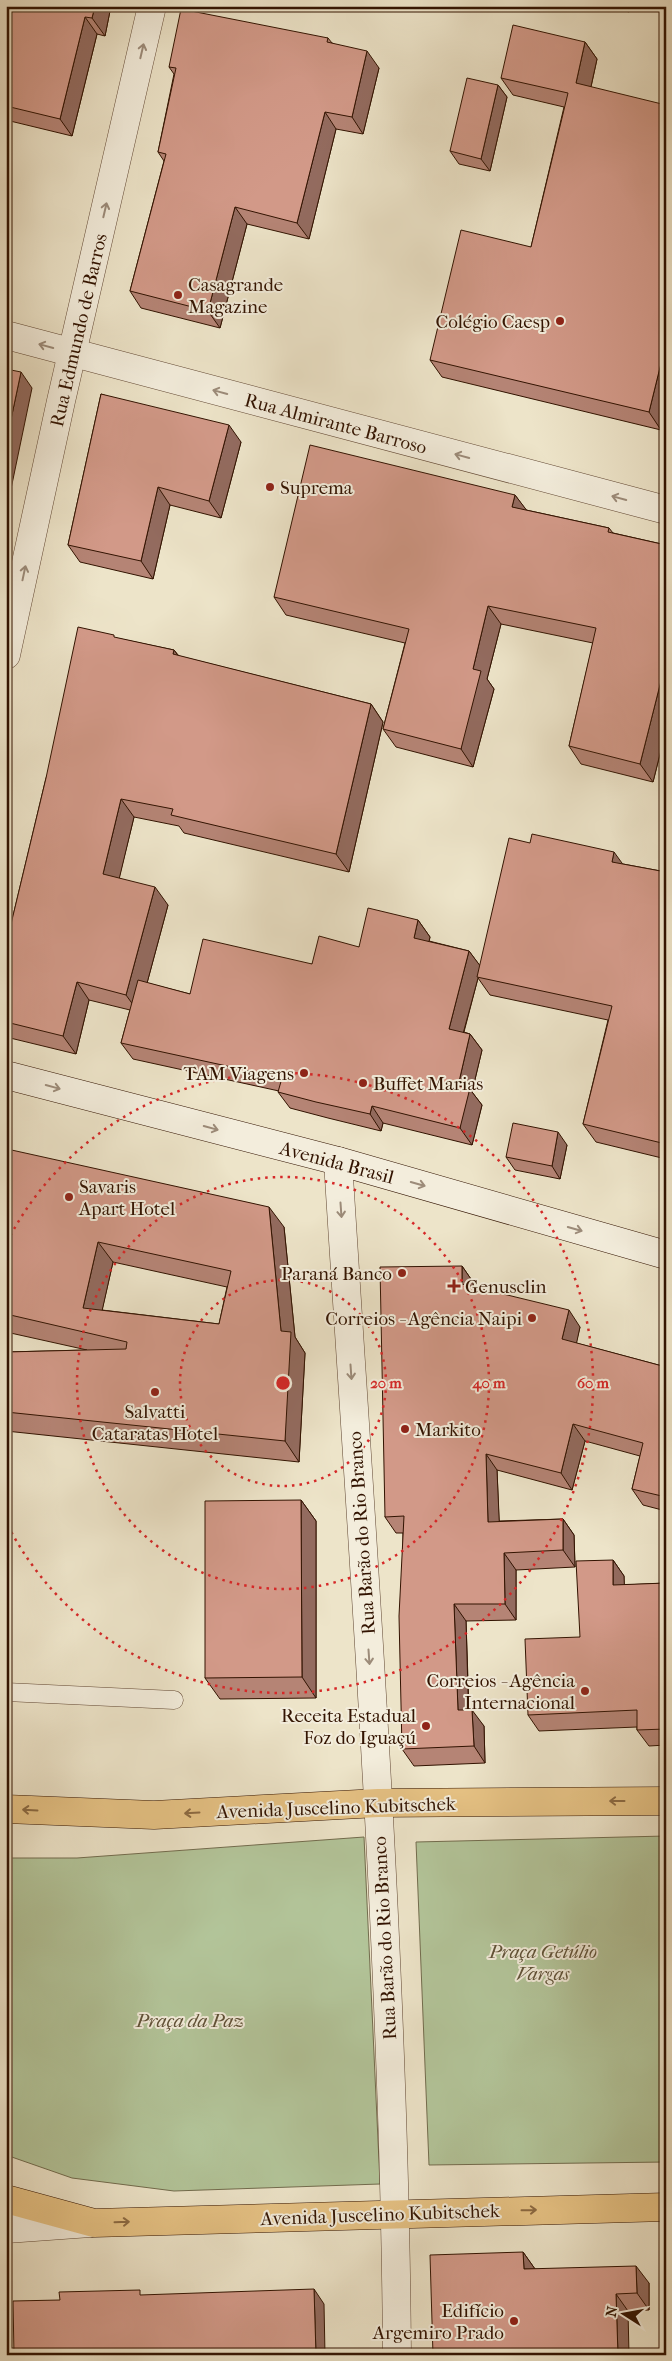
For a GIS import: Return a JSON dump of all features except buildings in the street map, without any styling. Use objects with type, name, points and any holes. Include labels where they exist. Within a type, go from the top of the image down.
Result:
[{"type":"main road","name":"Avenida Juscelino Kubitschek","points":[[6,1809],[154,1815],[378,1803],[666,1801]]},
{"type":"main road","name":"Avenida Juscelino Kubitschek","points":[[6,2200],[94,2223],[396,2213],[666,2207]]},
{"type":"street","name":"Rua Edmundo de Barros","points":[[6,655],[72,353],[152,6]]},
{"type":"street","name":"Rua Almirante Barroso","points":[[6,336],[666,510]]},
{"type":"street","name":"Avenida Brasil","points":[[6,1075],[338,1161],[666,1254]]},
{"type":"street","name":"Rua Barão do Rio Branco","points":[[338,1161],[378,1803],[396,2213],[397,2355]]},
{"type":"street","name":"Avenida Juscelino Kubitschek","points":[[6,2230],[94,2223]]},
{"type":"lane","points":[[6,1692],[174,1700]]},
{"type":"green space","name":"Praça Getúlio Vargas","points":[[666,1836],[666,2162],[429,2165],[416,1842]]},
{"type":"green space","name":"Praça da Paz","points":[[364,1837],[380,2184],[174,2191],[72,2178],[6,2155],[6,1858],[77,1858]]},
{"type":"place","name":"Casagrande Magazine","points":[[178,295]]},
{"type":"place","name":"Colégio Caesp","points":[[560,321]]},
{"type":"place","name":"Suprema","points":[[270,487]]},
{"type":"place","name":"TAM Viagens","points":[[304,1073]]},
{"type":"place","name":"Buffet Marias","points":[[363,1083]]},
{"type":"place","name":"Savaris Apart Hotel","points":[[69,1197]]},
{"type":"place","name":"Paraná Banco","points":[[402,1273]]},
{"type":"place","name":"Genusclin","points":[[454,1286]]},
{"type":"place","name":"Correios - Agência Naipi","points":[[532,1318]]},
{"type":"place","name":"Salvatti Cataratas Hotel","points":[[155,1392]]},
{"type":"place","name":"Markito","points":[[405,1429]]},
{"type":"place","name":"Correios - Agência Internacional","points":[[585,1691]]},
{"type":"place","name":"Receita Estadual Foz do Iguaçú","points":[[426,1726]]},
{"type":"place","name":"Edifício Argemiro Prado","points":[[514,2321]]}]
